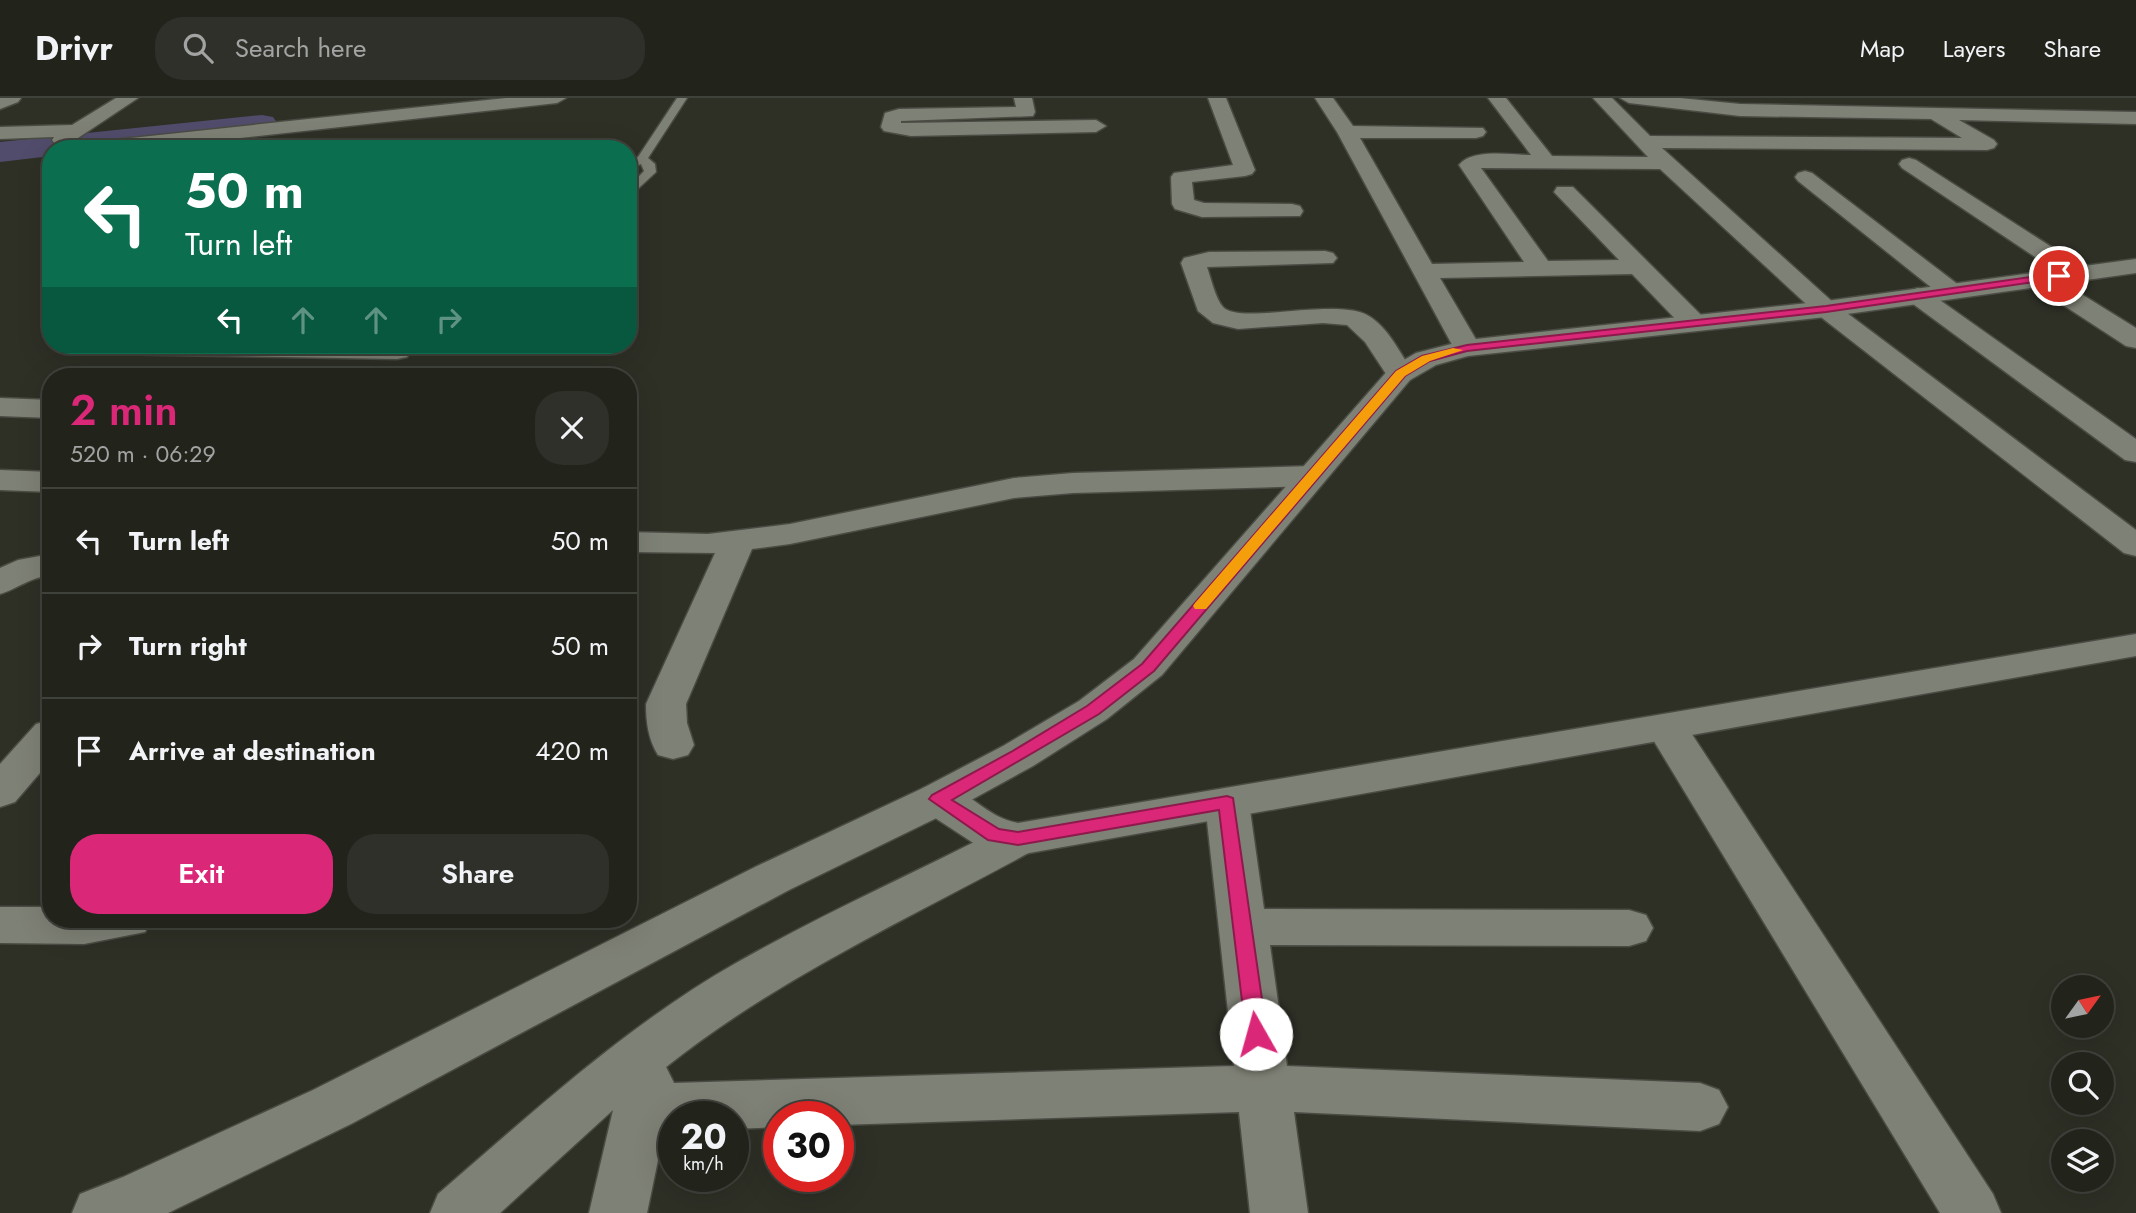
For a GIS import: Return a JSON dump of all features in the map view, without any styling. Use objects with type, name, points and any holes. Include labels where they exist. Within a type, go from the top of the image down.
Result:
[{"type":"street","points":[[0,104],[12,98]]},
{"type":"street","points":[[74,140],[129,98]]},
{"type":"street","points":[[0,133],[74,140],[556,98]]},
{"type":"street","points":[[1023,98],[1026,112],[907,114],[892,117],[891,127],[911,130],[1096,126]]},
{"type":"street","points":[[1217,98],[1245,170],[1181,177],[1183,204],[1202,210],[1292,211]]},
{"type":"street","points":[[1324,98],[1347,132],[1467,348]]},
{"type":"street","points":[[1497,98],[1546,162]]},
{"type":"street","points":[[1602,98],[1665,163],[1826,309],[2136,546]]},
{"type":"street","points":[[1629,98],[1704,107],[1863,114],[1907,114],[1940,109],[2025,116],[2136,118]]},
{"type":"street","points":[[1767,98],[1788,111]]},
{"type":"street","points":[[1838,98],[1863,114]]},
{"type":"street","points":[[1881,98],[1907,114]]},
{"type":"street","points":[[1995,98],[2025,116]]},
{"type":"street","points":[[2062,98],[2092,117]]},
{"type":"street","points":[[1704,107],[1746,144]]},
{"type":"street","points":[[1645,142],[1987,144],[1940,109]]},
{"type":"street","points":[[1347,132],[1476,132]]},
{"type":"street","points":[[1542,270],[1469,165],[1480,161],[1665,163]]},
{"type":"street","points":[[1909,164],[2059,276],[2136,340]]},
{"type":"street","points":[[1805,177],[1934,294],[2136,453]]},
{"type":"street","points":[[1565,192],[1694,323]]},
{"type":"street","points":[[1256,211],[1275,259]]},
{"type":"street","points":[[1325,258],[1209,259],[1193,263],[1211,311],[1216,316],[1236,321],[1334,316],[1356,320],[1367,329],[1401,374]]},
{"type":"street","points":[[101,1213],[144,1196],[332,1107],[773,878],[938,799],[1018,756],[1093,710],[1148,667],[1401,374],[1426,359],[1467,348],[1826,309],[2136,266]]},
{"type":"street","points":[[1424,271],[1639,267]]},
{"type":"street","points":[[237,368],[254,354]]},
{"type":"street","points":[[379,368],[394,354]]},
{"type":"street","points":[[0,407],[42,409]]},
{"type":"street","points":[[637,542],[708,544],[790,534],[1014,488],[1073,483],[1312,476]]},
{"type":"street","points":[[0,480],[42,482]]},
{"type":"street","points":[[673,745],[667,723],[666,704],[738,541]]},
{"type":"street","points":[[0,583],[14,573],[42,565]]},
{"type":"street","points":[[459,1213],[576,1108],[686,1022],[754,977],[1018,839],[2136,645]]},
{"type":"street","points":[[1667,728],[1972,1213]]},
{"type":"street","points":[[0,792],[42,743]]},
{"type":"street","points":[[938,799],[994,835],[1018,839]]},
{"type":"street","points":[[1227,803],[1279,1213]]},
{"type":"street","points":[[0,925],[42,926]]},
{"type":"street","points":[[1242,927],[1629,928]]},
{"type":"street","points":[[618,1213],[654,1047]]},
{"type":"street","points":[[641,1108],[1264,1088],[1700,1107]]},
{"type":"lane","points":[[637,162],[642,159],[682,98]]},
{"type":"lane","points":[[637,186],[650,172],[649,163],[642,159]]},
{"type":"waterway","points":[[112,140],[262,124]]},
{"type":"waterway","points":[[0,152],[42,148]]},
{"type":"slow traffic","points":[[1201,606],[1401,374],[1426,359],[1457,350]]},
{"type":"route","points":[[1256,1034],[1227,803],[1018,839],[994,835],[938,799],[1018,756],[1093,710],[1148,667],[1401,374],[1426,359],[1467,348],[1826,309],[2059,276]]}]
